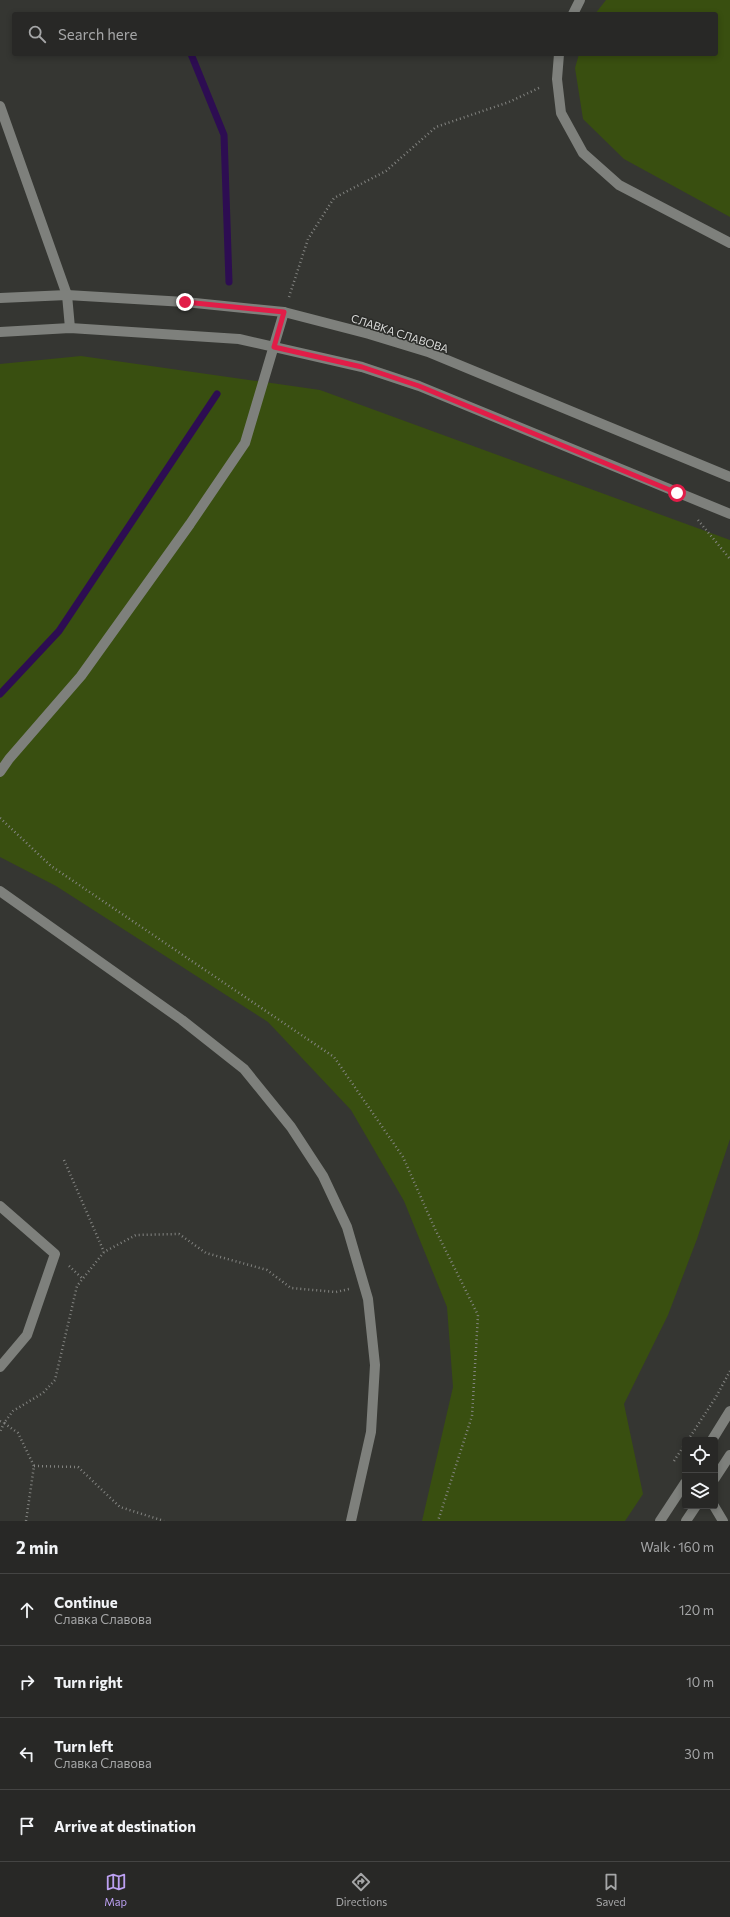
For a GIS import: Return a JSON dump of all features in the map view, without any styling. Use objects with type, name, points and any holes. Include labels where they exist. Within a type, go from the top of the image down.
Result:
[{"type":"street","points":[[574,12],[580,0]]},
{"type":"street","points":[[559,56],[557,79],[562,113],[583,153],[619,185],[730,243]]},
{"type":"street","points":[[0,106],[67,295],[70,328]]},
{"type":"street","name":"СЛАВКА СЛАВОВА","points":[[0,298],[67,295],[185,302],[284,312],[369,334],[428,352],[730,477]]},
{"type":"street","points":[[0,772],[9,758],[81,676],[190,524],[245,443],[284,312]]},
{"type":"street","points":[[0,332],[70,328],[239,339],[362,367],[419,386],[730,514]]},
{"type":"street","points":[[0,891],[182,1020],[244,1069],[291,1127],[323,1176],[347,1227],[364,1285],[375,1365],[371,1432],[351,1521]]},
{"type":"street","points":[[0,1206],[55,1254],[27,1335],[0,1367]]},
{"type":"street","points":[[714,1437],[730,1411]]},
{"type":"street","points":[[718,1473],[730,1455]]},
{"type":"street","points":[[660,1521],[682,1488]]},
{"type":"street","points":[[686,1521],[694,1509]]},
{"type":"street","points":[[716,1509],[723,1521]]},
{"type":"path","points":[[284,312],[308,239],[334,198],[386,171],[436,127],[509,102],[557,79]]},
{"type":"path","points":[[695,516],[730,559]]},
{"type":"path","points":[[64,1160],[104,1252]]},
{"type":"path","points":[[0,1432],[13,1411],[43,1393],[55,1380],[77,1286],[104,1252],[136,1235],[179,1234],[206,1253],[267,1270],[291,1288],[336,1292],[364,1285]]},
{"type":"path","points":[[690,1437],[716,1397],[730,1371]]},
{"type":"path","points":[[0,1421],[18,1433],[34,1466],[26,1521]]},
{"type":"path","points":[[674,1461],[682,1449]]},
{"type":"path","points":[[34,1466],[78,1467],[120,1507],[164,1521]]},
{"type":"green space","points":[[606,0],[730,0],[730,217],[624,159],[583,119],[575,68],[578,56],[718,56],[718,12],[597,12]]},
{"type":"green space","points":[[81,356],[320,390],[730,540],[730,1139],[697,1239],[668,1315],[624,1404],[643,1494],[625,1521],[422,1521],[453,1387],[447,1307],[404,1201],[351,1110],[268,1022],[56,886],[0,857],[0,364]]},
{"type":"waterway","points":[[192,56],[224,135],[229,282]]},
{"type":"waterway","points":[[0,694],[59,631],[217,394]]},
{"type":"route","points":[[185,302],[284,312],[274,347],[362,367],[419,386],[677,493]]}]
